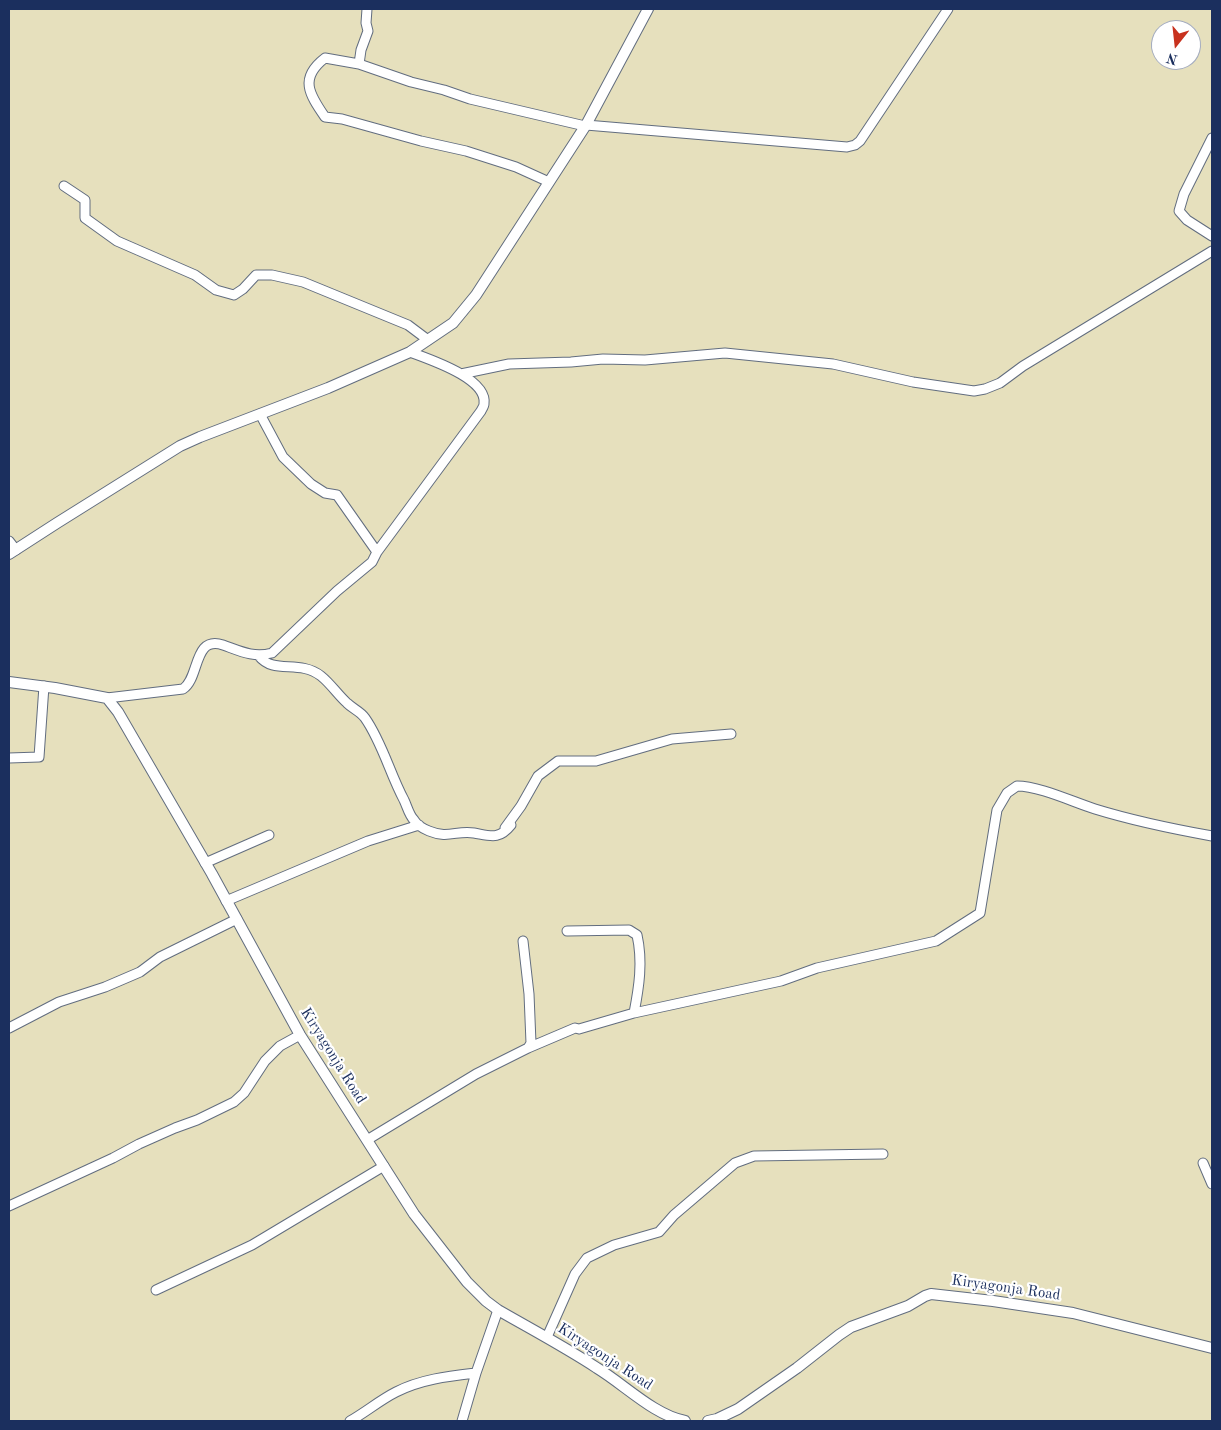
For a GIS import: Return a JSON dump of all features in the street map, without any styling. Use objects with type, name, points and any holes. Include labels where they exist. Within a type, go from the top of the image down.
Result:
[{"type":"street","points":[[359,64],[361,50],[368,31],[366,23],[368,9]]},
{"type":"street","points":[[9,541],[12,552],[180,446],[328,388],[410,352],[453,323],[476,295],[586,126],[648,9]]},
{"type":"street","points":[[549,182],[516,167],[466,151],[421,141],[342,119],[325,117],[315,102],[309,85],[311,72],[325,58],[359,64],[470,99],[586,126],[847,147],[855,145],[860,141],[948,9]]},
{"type":"street","points":[[1212,138],[1184,194],[1179,211],[1188,220],[1212,236]]},
{"type":"street","points":[[64,186],[85,200],[86,218],[117,241],[195,275],[216,290],[234,295],[243,289],[256,275],[272,275],[303,282],[408,325],[428,340]]},
{"type":"street","points":[[461,374],[509,364],[603,359],[646,360],[725,352],[833,364],[913,382],[974,391],[985,389],[1000,382],[1212,250]]},
{"type":"street","points":[[9,682],[44,686],[107,698],[183,689],[188,683],[200,653],[205,646],[210,644],[218,643],[259,656],[272,653],[337,591],[372,562],[377,552],[481,411],[484,404],[483,395],[479,389],[461,374],[410,352]]},
{"type":"street","points":[[260,414],[283,457],[311,484],[325,493],[336,495],[377,552]]},
{"type":"street","points":[[259,656],[269,665],[294,666],[312,671],[321,676],[349,705],[365,718],[381,749],[398,790],[414,821],[419,825],[448,836],[469,832],[499,836],[506,832],[511,825]]},
{"type":"street","points":[[9,758],[39,756],[44,686]]},
{"type":"street","name":"Kiryagonja Road","points":[[107,698],[118,712],[205,863],[300,1035],[414,1214],[452,1263],[486,1301],[498,1310],[599,1369],[666,1418],[685,1421]]},
{"type":"street","points":[[499,836],[521,806],[538,776],[558,761],[596,761],[672,739],[731,734]]},
{"type":"street","points":[[367,1140],[476,1074],[566,1030],[781,981],[817,968],[936,941],[980,913],[997,810],[1007,793],[1017,786],[1030,788],[1152,824],[1212,836]]},
{"type":"street","points":[[226,901],[368,841],[419,825]]},
{"type":"street","points":[[205,863],[270,834]]},
{"type":"street","points":[[9,1028],[59,1002],[105,987],[140,972],[160,957],[237,919]]},
{"type":"street","points":[[567,932],[630,930],[638,935],[640,981],[634,1014]]},
{"type":"street","points":[[523,941],[529,994],[531,1043],[528,1048]]},
{"type":"street","points":[[9,1206],[139,1144],[234,1102],[244,1093],[265,1061],[280,1046],[300,1035]]},
{"type":"street","points":[[547,1337],[575,1274],[587,1258],[614,1245],[658,1232],[674,1215],[736,1163],[754,1156],[883,1154]]},
{"type":"street","points":[[1203,1163],[1212,1184]]},
{"type":"street","points":[[156,1290],[252,1244],[384,1166]]},
{"type":"street","name":"Kiryagonja Road","points":[[708,1421],[738,1409],[798,1368],[833,1339],[851,1327],[908,1306],[931,1294],[1073,1313],[1212,1348]]},
{"type":"street","points":[[462,1421],[476,1372],[498,1310]]},
{"type":"street","points":[[350,1421],[378,1402],[404,1388],[476,1372]]}]
